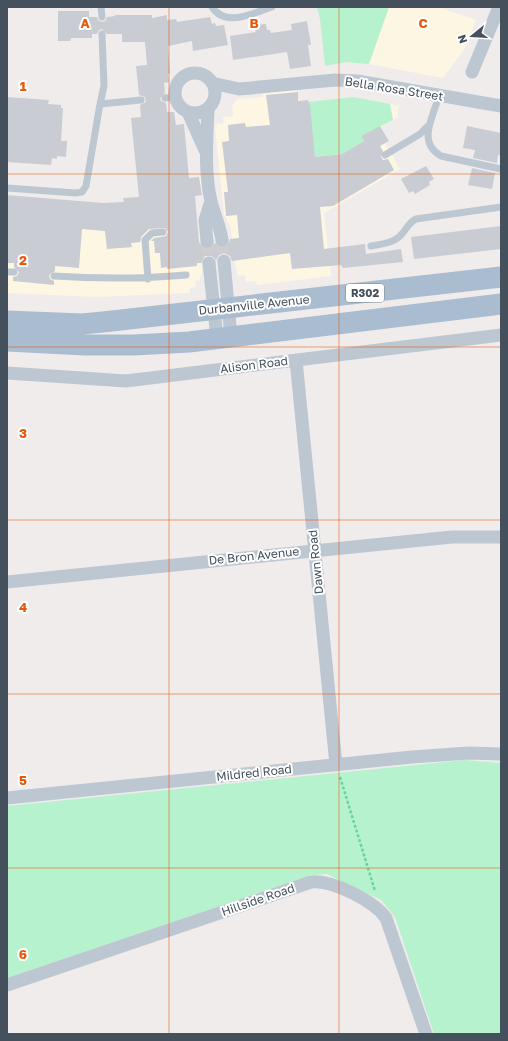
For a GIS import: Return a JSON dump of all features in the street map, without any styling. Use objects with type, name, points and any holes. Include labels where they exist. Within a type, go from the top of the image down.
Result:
[{"type":"main road","name":"Durbanville Avenue","points":[[7,321],[82,324],[221,310],[501,277]]},
{"type":"main road","name":"R302","points":[[7,341],[85,345],[134,345],[224,338],[501,304]]},
{"type":"street","points":[[472,72],[499,7]]},
{"type":"street","points":[[206,153],[188,112],[170,97],[177,83],[188,74],[202,74],[212,83],[215,90],[210,106],[206,153],[211,200],[221,231],[222,240]]},
{"type":"street","name":"Bella Rosa Street","points":[[212,83],[239,88],[335,80],[357,81],[501,106]]},
{"type":"street","name":"Bella Rosa Street","points":[[210,106],[239,88]]},
{"type":"street","points":[[188,112],[202,113],[210,106]]},
{"type":"street","points":[[204,232],[205,220],[211,200]]},
{"type":"street","points":[[221,310],[224,261]]},
{"type":"street","points":[[209,263],[221,310],[224,338]]},
{"type":"street","name":"Alison Road","points":[[7,373],[126,381],[501,335]]},
{"type":"street","name":"Dawn Road","points":[[296,360],[336,765]]},
{"type":"street","name":"De Bron Avenue","points":[[7,582],[452,537],[501,537]]},
{"type":"street","name":"Mildred Road","points":[[7,798],[469,753],[501,754]]},
{"type":"street","name":"Hillside Road","points":[[7,985],[311,882],[330,883],[372,904],[382,913],[388,923],[426,1034]]},
{"type":"lane","points":[[101,7],[102,17]]},
{"type":"lane","points":[[212,7],[219,15],[229,19],[272,7]]},
{"type":"lane","points":[[7,188],[76,193],[82,192],[86,186],[104,86],[102,34]]},
{"type":"lane","points":[[385,155],[420,134],[428,126],[435,111],[439,95]]},
{"type":"lane","points":[[100,104],[141,100]]},
{"type":"lane","points":[[428,126],[427,140],[437,154],[501,169]]},
{"type":"lane","points":[[371,246],[394,241],[401,236],[408,223],[416,219],[501,207]]},
{"type":"lane","points":[[148,279],[145,240],[152,233],[163,232]]},
{"type":"lane","points":[[54,276],[101,279],[148,279],[186,275]]},
{"type":"path","points":[[336,765],[382,913]]},
{"type":"shaded area","points":[[389,7],[438,7],[476,20],[465,48],[443,78],[369,64]]},
{"type":"shaded area","points":[[297,90],[298,100],[308,100],[309,102],[353,97],[398,106],[398,117],[381,127],[389,141],[385,143],[400,169],[324,213],[331,276],[257,285],[256,281],[246,282],[245,275],[238,276],[234,259],[231,229],[224,214],[215,128],[217,128],[216,124],[224,123],[223,117],[233,116],[232,106],[237,99],[263,97],[263,94]]},
{"type":"shaded area","points":[[201,177],[202,195],[192,196],[195,217],[197,217],[199,239],[197,239],[197,242],[200,242],[202,273],[199,281],[195,281],[196,287],[190,288],[190,293],[96,297],[7,293],[7,219],[105,231],[107,249],[131,247],[131,243],[142,242],[140,228],[189,178]]},
{"type":"green space","points":[[317,7],[389,7],[369,64],[346,62],[325,66],[320,19]]},
{"type":"green space","points":[[353,97],[390,104],[393,120],[361,136],[364,141],[342,154],[315,157],[308,102]]},
{"type":"green space","points":[[465,760],[501,763],[501,1034],[434,1034],[395,917],[381,900],[327,874],[311,875],[7,978],[7,806]]},
{"type":"building","points":[[58,11],[89,11],[89,17],[97,17],[98,20],[102,22],[105,21],[107,17],[115,15],[152,15],[152,18],[167,15],[167,20],[176,19],[177,22],[210,17],[212,24],[215,23],[216,26],[224,25],[228,45],[193,51],[192,41],[168,46],[170,73],[168,74],[169,82],[164,83],[165,93],[160,98],[161,101],[166,103],[167,112],[174,112],[176,125],[184,124],[189,178],[199,177],[202,195],[195,196],[199,242],[203,248],[211,248],[215,243],[219,247],[224,248],[229,243],[230,239],[239,238],[237,215],[226,216],[224,192],[228,192],[222,142],[229,141],[228,125],[245,123],[246,127],[270,125],[266,95],[298,92],[298,101],[308,100],[310,105],[315,157],[342,154],[364,141],[361,136],[380,126],[389,141],[380,146],[383,151],[381,157],[383,160],[388,159],[394,170],[333,206],[320,207],[324,249],[365,244],[366,254],[401,249],[403,262],[343,268],[341,265],[292,269],[290,253],[232,261],[230,256],[224,253],[219,255],[216,260],[212,256],[205,256],[201,263],[197,263],[197,266],[167,269],[167,267],[161,268],[160,253],[155,253],[154,241],[151,241],[154,238],[166,236],[168,232],[165,228],[149,229],[141,237],[140,242],[131,243],[132,247],[107,249],[105,231],[82,229],[79,268],[55,266],[55,271],[49,275],[50,279],[54,281],[54,285],[13,281],[13,277],[17,276],[19,272],[14,267],[14,263],[7,263],[7,195],[103,203],[124,202],[123,198],[139,197],[131,118],[141,117],[140,105],[146,102],[145,97],[139,95],[136,66],[147,65],[145,42],[122,42],[122,34],[107,34],[102,29],[99,30],[97,34],[92,34],[92,38],[71,38],[70,41],[58,41]]},
{"type":"building","points":[[307,21],[311,45],[308,45],[311,66],[290,69],[287,52],[233,60],[230,36],[256,32],[254,25],[266,24],[267,30],[270,30],[271,33],[292,30],[291,24]]},
{"type":"building","points":[[7,97],[49,100],[48,104],[61,105],[61,108],[63,108],[61,141],[67,141],[66,157],[57,156],[57,159],[52,158],[51,165],[7,162]]},
{"type":"building","points":[[467,126],[501,133],[501,155],[498,155],[497,163],[473,158],[475,150],[463,148]]},
{"type":"building","points":[[426,166],[434,179],[429,182],[430,185],[415,194],[413,191],[409,193],[401,179]]},
{"type":"building","points":[[472,168],[495,173],[492,189],[468,185]]},
{"type":"building","points":[[501,226],[501,249],[414,259],[411,237]]},
{"type":"tunnel","points":[[222,240],[224,261]]},
{"type":"tunnel","points":[[207,241],[209,263]]}]
